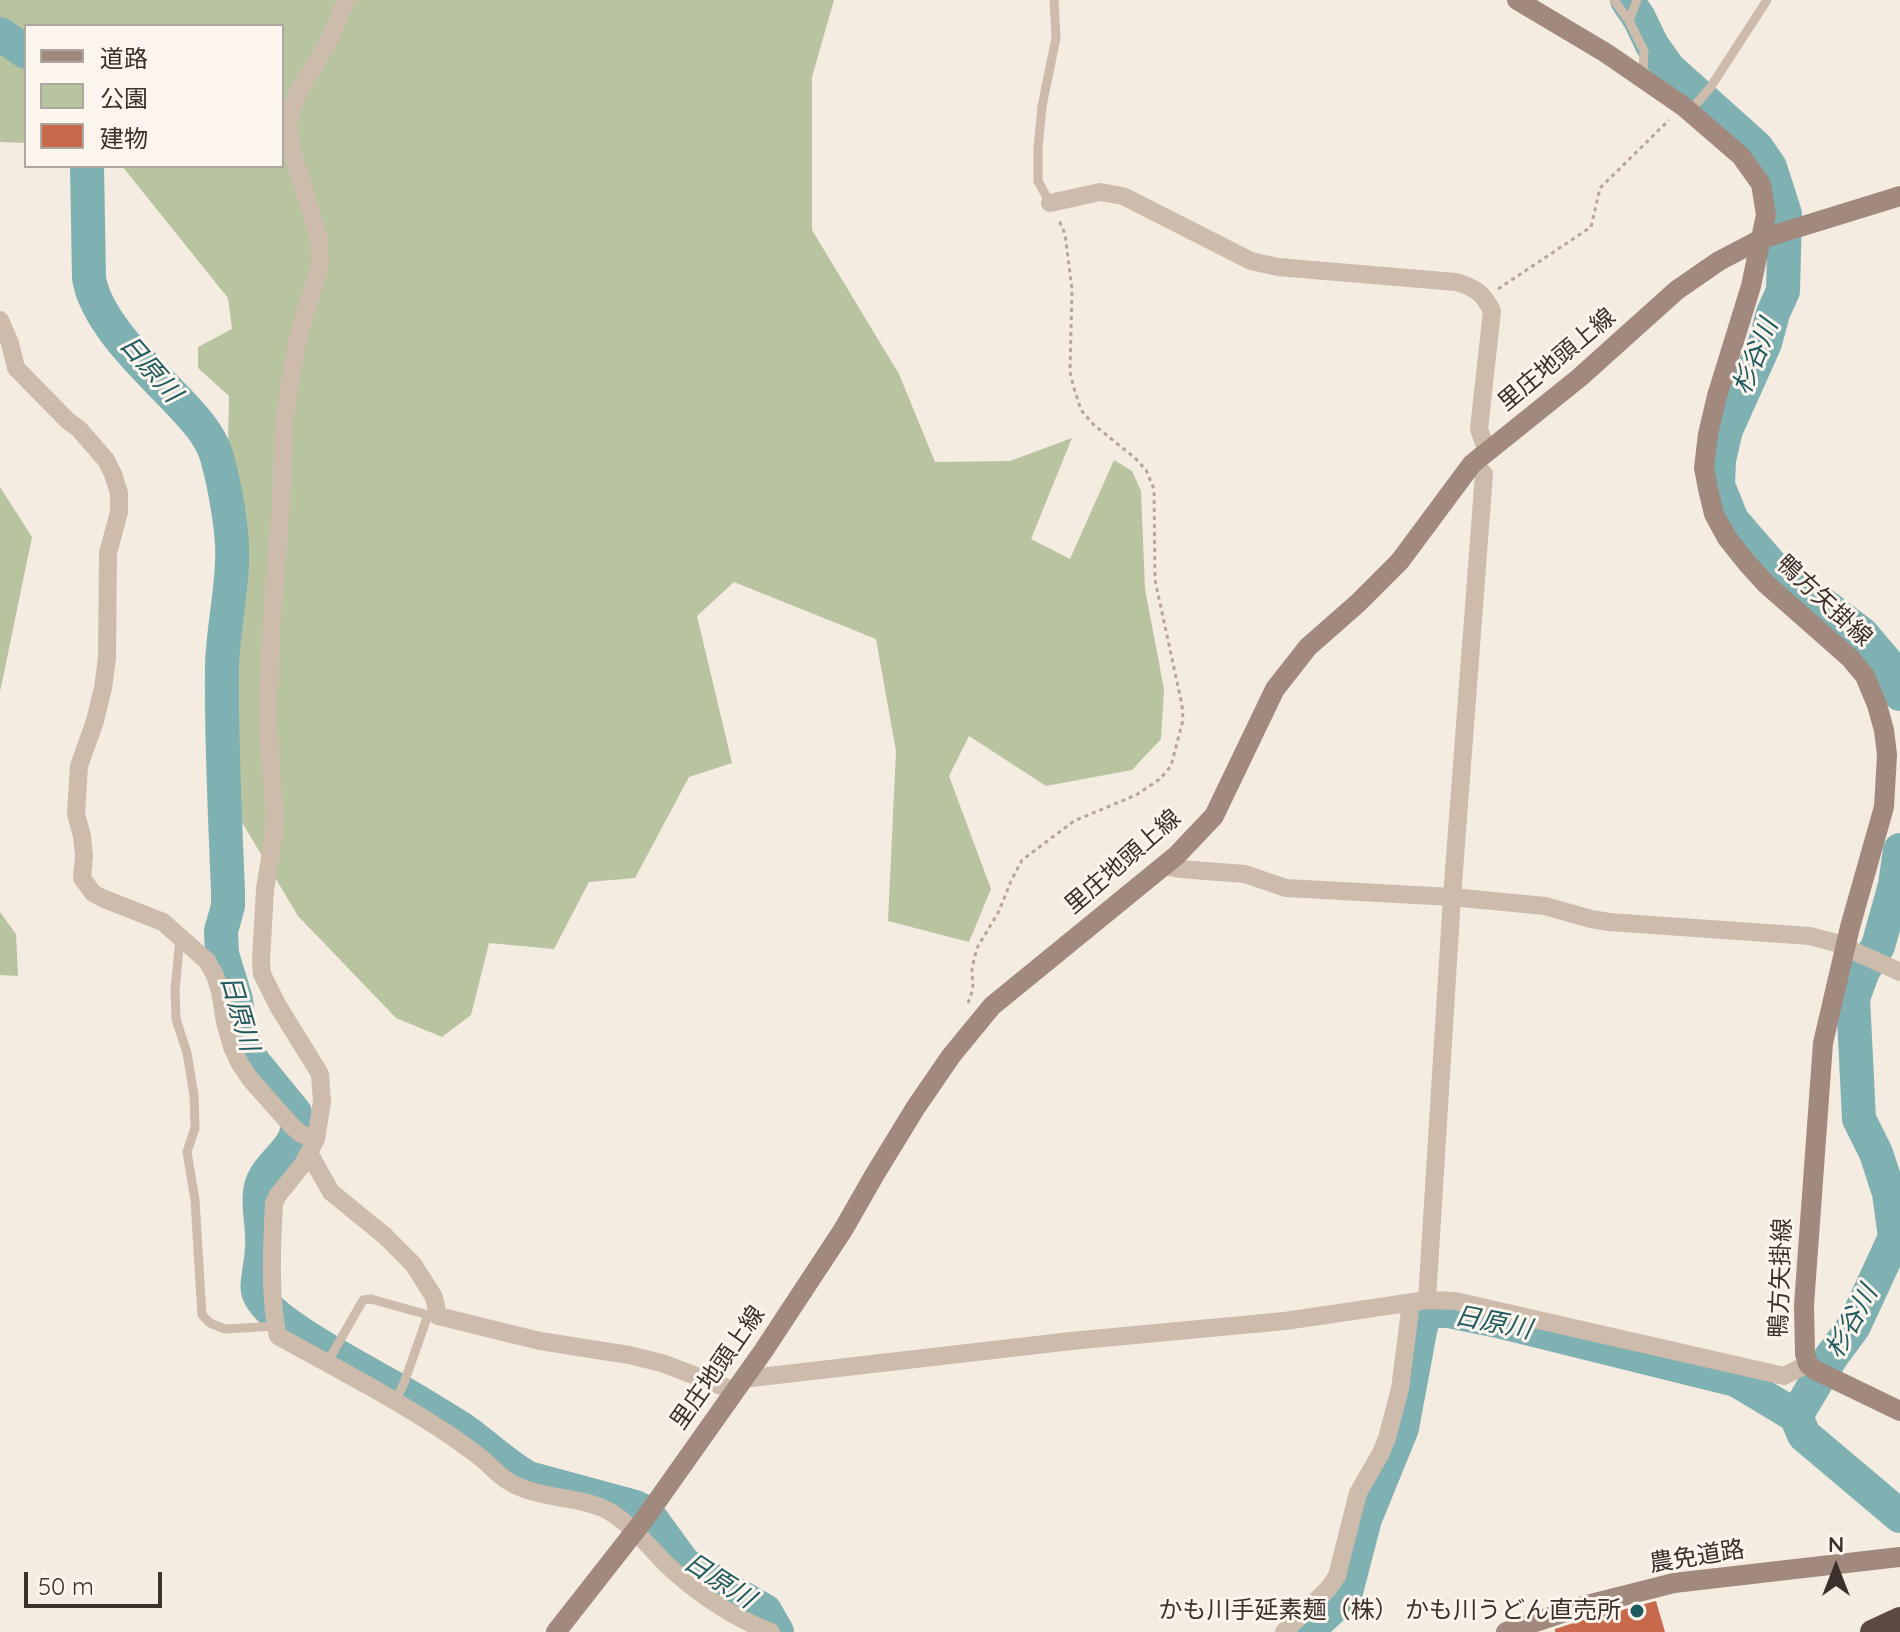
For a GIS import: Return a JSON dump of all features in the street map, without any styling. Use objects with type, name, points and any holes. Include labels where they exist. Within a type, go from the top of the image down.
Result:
[{"type":"main road","name":"鴨方矢掛線","points":[[1517,0],[1606,53],[1689,108],[1741,156],[1761,184],[1767,237],[1708,434],[1704,468],[1714,514],[1727,538],[1766,584],[1850,658],[1865,676],[1884,730],[1887,755],[1884,807],[1823,1043],[1804,1305],[1805,1354],[1818,1371]]},
{"type":"main road","name":"里庄地頭上線","points":[[556,1632],[643,1520],[739,1385],[836,1242],[916,1107],[951,1056],[992,1006],[1177,855],[1214,816],[1275,689],[1308,647],[1400,561],[1480,458],[1579,378],[1677,290],[1719,261],[1767,237],[1900,196]]},
{"type":"main road","points":[[1818,1371],[1900,1411]]},
{"type":"main road","name":"農免道路","points":[[1506,1632],[1583,1606],[1674,1583],[1900,1557]]},
{"type":"street","points":[[346,0],[327,45],[297,94],[288,124],[294,158],[321,252],[297,342],[284,419],[268,703],[275,813],[265,889],[261,961],[262,974],[278,1006],[320,1074],[322,1102],[304,1138],[303,1164],[274,1203],[274,1315],[278,1336],[331,1357],[478,1455],[506,1480],[520,1487],[643,1520],[668,1565],[705,1595],[770,1632]]},
{"type":"street","points":[[1050,203],[1100,192],[1123,196],[1251,261],[1278,267],[1456,282],[1472,286],[1485,298],[1492,311],[1479,429],[1484,474],[1419,1301],[1387,1438],[1358,1493],[1337,1576],[1284,1632]]},
{"type":"street","points":[[0,320],[16,368],[106,460],[119,493],[119,512],[108,553],[105,673],[95,721],[79,766],[76,814],[84,856],[82,878],[93,893],[163,922],[207,961],[215,975],[228,1035],[240,1064],[304,1138],[331,1192],[385,1236],[413,1264],[434,1297],[433,1316],[540,1341],[662,1363],[739,1385],[1071,1341],[1285,1321],[1419,1301],[1455,1301],[1784,1376],[1818,1371]]},
{"type":"street","points":[[1163,866],[1245,874],[1286,888],[1452,897],[1545,906],[1609,922],[1810,936],[1900,972]]},
{"type":"lane","points":[[1050,203],[1038,181],[1038,149],[1042,106],[1056,38],[1054,0]]},
{"type":"lane","points":[[1614,0],[1630,19],[1644,51],[1643,78]]},
{"type":"lane","points":[[1689,108],[1706,94],[1767,0]]},
{"type":"lane","points":[[1630,19],[1637,1]]},
{"type":"lane","points":[[180,938],[175,990],[176,1019],[187,1053],[194,1095],[195,1128],[187,1152],[195,1200],[202,1315],[210,1323],[225,1329],[274,1315]]},
{"type":"lane","points":[[331,1357],[363,1300],[371,1299],[433,1316],[396,1400]]},
{"type":"path","points":[[1485,298],[1591,227],[1600,188],[1689,108]]},
{"type":"path","points":[[966,1037],[961,1021],[973,989],[972,968],[977,948],[999,911],[1022,860],[1074,821],[1136,795],[1160,779],[1171,766],[1183,720],[1155,580],[1154,489],[1146,470],[1135,458],[1094,425],[1081,410],[1070,372],[1072,289],[1065,234],[1050,203]]},
{"type":"green space","points":[[0,0],[834,0],[812,77],[812,230],[899,374],[935,462],[1010,461],[1072,438],[1031,539],[1070,559],[1114,460],[1132,471],[1141,491],[1145,589],[1164,689],[1161,739],[1132,770],[1046,786],[969,736],[949,776],[991,889],[969,942],[888,921],[896,751],[876,639],[734,582],[697,616],[732,763],[689,777],[635,878],[589,882],[554,949],[489,943],[471,1015],[442,1037],[396,1018],[298,916],[240,819],[236,661],[245,539],[228,445],[229,396],[198,368],[198,347],[232,329],[228,298],[124,168],[284,168],[284,24],[24,24],[24,42],[0,24]]},
{"type":"green space","points":[[0,41],[24,58],[24,143],[0,142]]},
{"type":"green space","points":[[0,487],[32,537],[0,692]]},
{"type":"green space","points":[[0,912],[16,934],[18,976],[0,975]]},
{"type":"building","name":"かも川手延素麺（株） かも川うどん直売所","points":[[1656,1601],[1665,1632],[1555,1632],[1555,1629],[1583,1620]]},
{"type":"waterway","name":"杉谷川","points":[[1627,0],[1669,69],[1757,148],[1770,167],[1785,214],[1783,291],[1765,343],[1726,430],[1719,460],[1718,485],[1732,520],[1776,571],[1803,599],[1820,602],[1862,634],[1890,667],[1900,694]]},
{"type":"waterway","name":"日原川","points":[[0,34],[24,51]]},
{"type":"waterway","name":"日原川","points":[[87,168],[89,278],[94,295],[126,346],[206,433],[216,454],[228,508],[232,562],[222,693],[228,906],[221,931],[222,954],[236,1000],[247,1054],[295,1113],[297,1126],[290,1146],[263,1182],[258,1291],[265,1303],[297,1331],[459,1427],[528,1478],[647,1513],[684,1564],[765,1611],[777,1632]]},
{"type":"waterway","name":"杉谷川","points":[[1796,1416],[1831,1357],[1854,1326],[1895,1237],[1889,1193],[1876,1153],[1859,1119],[1853,998],[1863,971],[1878,946],[1895,885],[1900,850]]},
{"type":"waterway","name":"日原川","points":[[1306,1632],[1346,1592],[1365,1519],[1402,1428],[1421,1326],[1431,1311],[1449,1311],[1498,1321],[1736,1380],[1796,1416]]},
{"type":"waterway","name":"杉谷川","points":[[1796,1416],[1804,1435],[1900,1516]]},
{"type":"place","name":"かも川手延素麺（株） かも川うどん直売所","points":[[1637,1611]]}]
